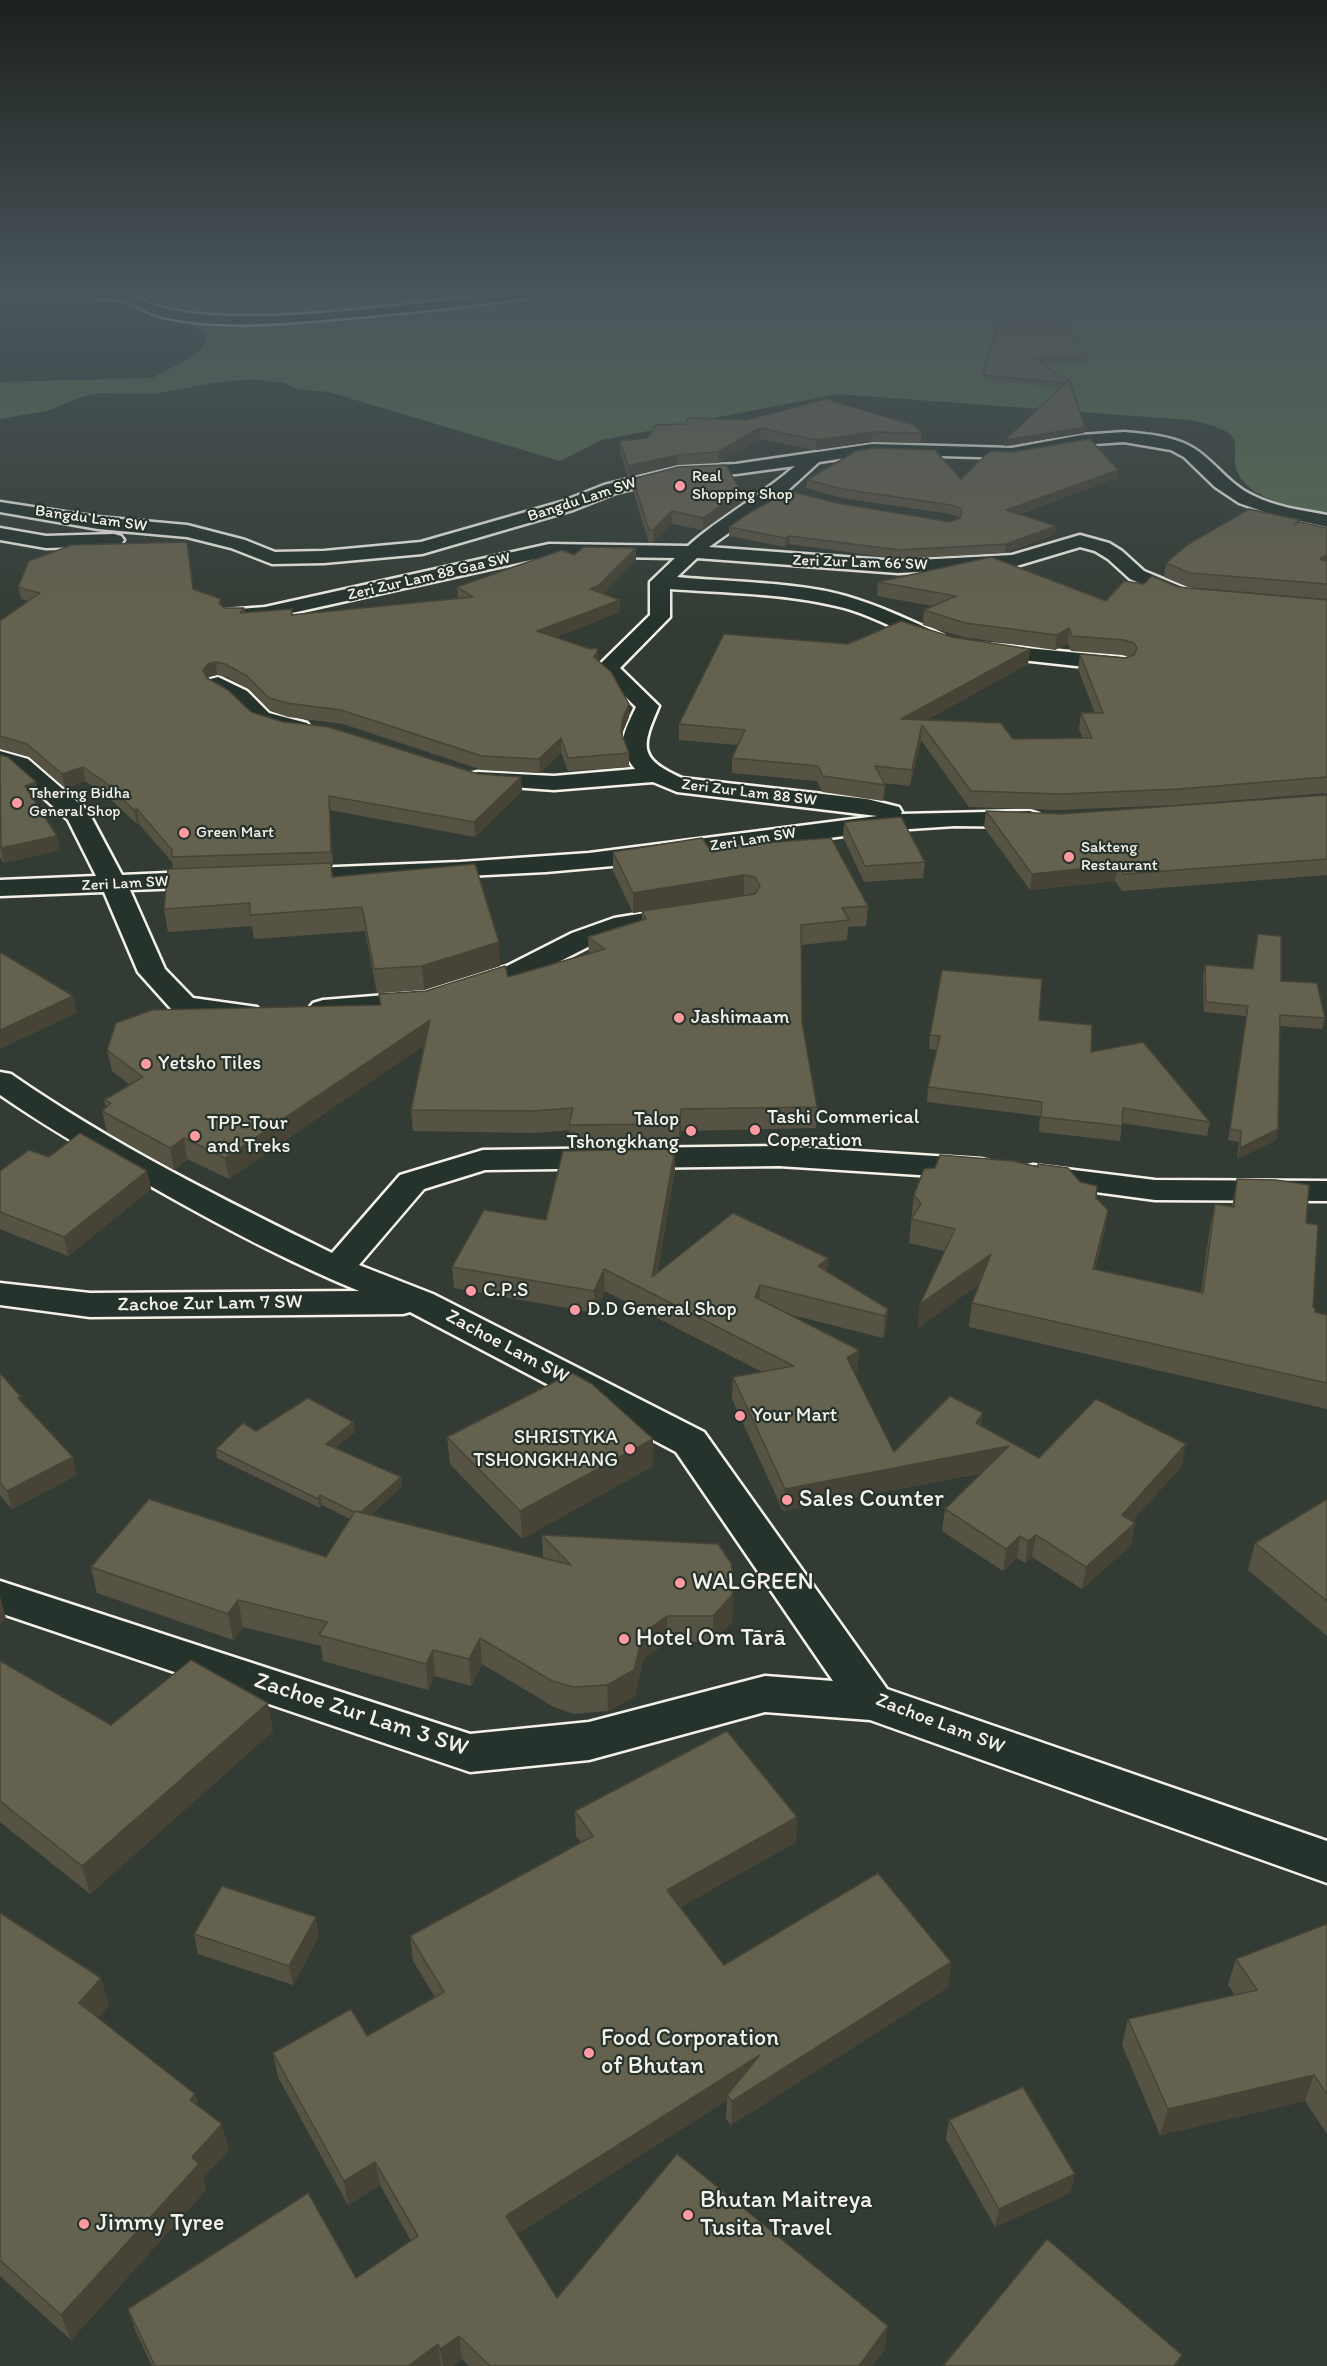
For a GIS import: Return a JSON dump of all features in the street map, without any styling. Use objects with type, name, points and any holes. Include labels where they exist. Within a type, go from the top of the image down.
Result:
[{"type":"street","name":"Bangdu Lam SW","points":[[0,507],[99,523],[187,531],[238,544],[272,558],[324,557],[422,548],[567,506],[633,482],[678,472],[736,469],[872,449],[1012,453],[1097,438],[1143,438],[1169,443],[1184,449],[1221,483],[1245,499],[1279,511],[1327,521]]},
{"type":"street","points":[[660,582],[710,537],[790,492],[812,459]]},
{"type":"street","points":[[0,534],[46,542],[120,539],[187,531]]},
{"type":"street","name":"Zeri Zur Lam 66 SW","points":[[626,550],[693,552],[898,567],[1013,561],[1080,541],[1102,547],[1115,555],[1137,575],[1183,595],[1206,597]]},
{"type":"street","name":"Zeri Zur Lam 88 Gaa SW","points":[[233,614],[265,613],[549,550],[626,550]]},
{"type":"street","points":[[660,582],[790,593],[839,600],[869,610],[932,638],[980,650],[1122,664]]},
{"type":"street","name":"Zeri Zur Lam 88 SW","points":[[660,582],[660,617],[607,668],[648,706],[634,741],[638,758],[656,774],[677,785],[867,806],[924,820]]},
{"type":"street","points":[[218,684],[239,696],[261,718],[285,726],[324,730]]},
{"type":"street","points":[[0,758],[20,764],[79,816],[114,885],[152,972],[183,1005],[220,1012],[287,1012],[427,1000],[517,972],[582,939],[624,924],[712,910]]},
{"type":"street","points":[[458,772],[480,779],[554,783],[656,774]]},
{"type":"street","name":"Zeri Lam SW","points":[[268,878],[416,873],[632,857],[831,828],[924,820],[978,817],[1059,820]]},
{"type":"street","name":"Zeri Lam SW","points":[[0,888],[234,879]]},
{"type":"street","name":"Zachoe Lam SW","points":[[0,1081],[56,1120],[227,1215],[337,1269],[420,1302],[690,1442],[871,1702],[1327,1862]]},
{"type":"street","points":[[337,1269],[412,1182],[483,1160],[779,1156],[975,1168],[1155,1190],[1327,1191]]},
{"type":"street","name":"Zachoe Zur Lam 7 SW","points":[[0,1294],[90,1305],[420,1302]]},
{"type":"street","name":"Zachoe Zur Lam 3 SW","points":[[0,1597],[470,1753],[589,1741],[765,1694],[871,1702]]},
{"type":"green space","points":[[0,401],[70,401],[47,411],[0,419]]},
{"type":"green space","points":[[361,401],[799,401],[602,440],[560,461]]},
{"type":"green space","points":[[937,401],[1327,401],[1327,513],[1283,504],[1253,490],[1237,472],[1233,438],[1227,432],[1213,426],[1189,420]]},
{"type":"building","points":[[817,401],[834,401],[914,425],[922,433],[873,432],[816,440],[760,428],[718,452],[678,455],[628,466],[620,441],[647,438],[656,425],[685,424],[688,418],[746,420]]},
{"type":"building","points":[[1046,401],[1076,401],[1085,427],[1005,440]]},
{"type":"building","points":[[1090,439],[1118,470],[1006,510],[1056,526],[1006,544],[899,550],[790,536],[785,538],[729,527],[789,491],[842,504],[950,522],[960,518],[962,512],[960,508],[843,489],[807,480],[856,451],[873,448],[935,450],[961,479],[990,451],[1013,452]]},
{"type":"building","points":[[726,465],[741,491],[703,518],[672,511],[653,530],[649,530],[633,479],[678,467]]},
{"type":"building","points":[[1249,509],[1300,520],[1294,524],[1300,522],[1327,528],[1327,555],[1320,559],[1327,561],[1327,584],[1190,573],[1166,563],[1187,545]]},
{"type":"building","points":[[187,542],[193,589],[221,599],[219,603],[224,608],[244,608],[240,613],[292,609],[291,615],[473,597],[457,587],[562,550],[574,555],[584,547],[636,548],[598,586],[590,589],[620,600],[537,631],[598,650],[594,657],[611,672],[629,704],[623,717],[621,732],[629,753],[568,758],[561,738],[539,759],[482,756],[341,710],[287,703],[269,698],[247,676],[225,664],[216,662],[208,664],[203,670],[207,678],[228,690],[251,712],[283,722],[329,727],[478,774],[521,777],[474,822],[329,796],[331,852],[172,857],[172,850],[137,809],[134,810],[105,782],[83,767],[62,774],[27,744],[0,736],[0,621],[40,593],[18,587],[29,561],[72,545]]},
{"type":"building","points":[[991,557],[1106,601],[1124,581],[1144,584],[1152,576],[1178,587],[1327,600],[1327,777],[1179,789],[1061,794],[971,791],[922,725],[912,770],[875,766],[885,785],[823,776],[818,766],[732,758],[745,730],[679,724],[724,634],[848,644],[901,621],[952,637],[1030,649],[901,719],[1001,723],[1013,739],[1092,738],[1081,713],[1103,713],[1080,654],[1125,658],[1134,655],[1137,648],[1134,643],[1124,640],[1072,636],[1069,628],[1057,635],[965,623],[924,610],[956,596],[878,582]]},
{"type":"building","points":[[0,755],[8,757],[36,782],[25,786],[57,836],[1,848]]},
{"type":"building","points":[[1327,795],[1327,859],[1124,874],[1118,865],[1032,874],[986,811],[1061,814]]},
{"type":"building","points":[[901,817],[925,862],[865,866],[844,822]]},
{"type":"building","points":[[702,838],[708,847],[831,838],[868,906],[842,908],[849,920],[801,925],[802,1022],[817,1107],[681,1109],[679,1124],[569,1125],[573,1108],[534,1111],[411,1110],[430,1020],[225,1158],[184,1138],[170,1148],[102,1111],[111,1103],[104,1100],[143,1077],[107,1050],[116,1023],[152,1010],[381,1005],[379,994],[426,991],[505,966],[508,977],[605,949],[588,937],[646,919],[642,911],[755,894],[760,886],[755,877],[744,875],[633,893],[613,852]]},
{"type":"building","points":[[331,863],[332,877],[475,864],[499,942],[422,966],[374,969],[362,907],[250,915],[250,903],[164,909],[168,869]]},
{"type":"building","points":[[1258,934],[1281,936],[1281,981],[1317,983],[1325,1018],[1280,1015],[1278,1129],[1240,1148],[1241,1131],[1230,1129],[1248,1006],[1206,1002],[1205,965],[1253,969]]},
{"type":"building","points":[[0,952],[73,996],[0,1030]]},
{"type":"building","points":[[942,970],[1042,979],[1039,1020],[1092,1025],[1091,1052],[1143,1042],[1210,1122],[1123,1108],[1122,1126],[1041,1117],[1042,1102],[928,1087],[940,1036],[930,1035]]},
{"type":"building","points":[[80,1133],[147,1171],[64,1237],[0,1212],[0,1171],[29,1150],[49,1157]]},
{"type":"building","points":[[675,1149],[652,1277],[733,1213],[828,1258],[818,1266],[888,1309],[885,1316],[760,1285],[755,1297],[859,1350],[847,1358],[894,1452],[950,1396],[983,1413],[976,1423],[1039,1458],[1096,1399],[1186,1444],[1122,1515],[1135,1523],[1086,1567],[1036,1535],[1028,1541],[1020,1536],[1006,1549],[945,1509],[1009,1446],[785,1489],[733,1377],[794,1366],[604,1269],[594,1291],[452,1267],[484,1210],[546,1220],[563,1151]]},
{"type":"building","points":[[940,1155],[1013,1161],[1038,1167],[1038,1164],[1068,1168],[1080,1182],[1097,1186],[1096,1198],[1108,1210],[1093,1269],[1203,1293],[1215,1204],[1234,1207],[1237,1179],[1276,1180],[1309,1185],[1306,1223],[1318,1225],[1313,1307],[1315,1312],[1327,1315],[1327,1383],[972,1303],[991,1254],[920,1304],[955,1229],[911,1219],[921,1204],[914,1195],[924,1169],[935,1168]]},
{"type":"building","points":[[0,1373],[21,1397],[18,1398],[73,1457],[7,1491],[0,1483]]},
{"type":"building","points":[[572,1373],[592,1384],[653,1439],[520,1511],[447,1437]]},
{"type":"building","points":[[308,1398],[353,1422],[326,1444],[401,1477],[361,1512],[354,1512],[320,1495],[318,1499],[216,1449],[243,1423],[256,1431]]},
{"type":"building","points":[[149,1499],[326,1557],[355,1511],[571,1565],[542,1535],[718,1544],[731,1563],[734,1580],[732,1595],[713,1616],[667,1616],[643,1633],[634,1670],[607,1685],[573,1687],[552,1681],[480,1638],[469,1659],[433,1650],[426,1664],[319,1635],[327,1622],[238,1600],[228,1614],[91,1567]]},
{"type":"building","points":[[1327,1499],[1327,1601],[1255,1543]]},
{"type":"building","points":[[191,1660],[268,1703],[82,1866],[0,1801],[0,1661],[111,1725]]},
{"type":"building","points":[[727,1731],[797,1817],[667,1890],[724,1965],[878,1873],[951,1962],[732,2101],[727,2095],[760,2055],[506,2216],[557,2298],[677,2154],[888,2326],[859,2366],[490,2366],[459,2336],[440,2349],[438,2344],[408,2366],[155,2366],[128,2309],[308,2193],[356,2278],[418,2236],[375,2162],[344,2181],[273,2053],[351,2009],[367,2036],[444,1992],[410,1936],[593,1836],[575,1811]]},
{"type":"building","points":[[222,1886],[316,1917],[289,1966],[194,1934]]},
{"type":"building","points":[[0,1913],[101,1978],[79,2003],[195,2094],[190,2100],[222,2124],[192,2157],[199,2164],[61,2315],[0,2260]]},
{"type":"building","points":[[1327,1924],[1327,2094],[1314,2075],[1168,2109],[1128,2019],[1257,1990],[1236,1959]]},
{"type":"building","points":[[1023,2087],[1075,2174],[999,2209],[949,2120]]},
{"type":"building","points":[[1047,2239],[1182,2355],[1174,2366],[943,2366]]},
{"type":"place","name":"Real Shopping Shop","points":[[680,486]]},
{"type":"place","name":"Tshering Bidha General Shop","points":[[17,803]]},
{"type":"place","name":"Green Mart","points":[[184,833]]},
{"type":"place","name":"Sakteng Restaurant","points":[[1069,857]]},
{"type":"place","name":"Jashimaam","points":[[679,1018]]},
{"type":"place","name":"Yetsho Tiles","points":[[146,1064]]},
{"type":"place","name":"Tashi Commerical Coperation","points":[[755,1130]]},
{"type":"place","name":"Talop Tshongkhang","points":[[691,1131]]},
{"type":"place","name":"TPP-Tour and Treks","points":[[195,1136]]},
{"type":"place","name":"C.P.S","points":[[471,1291]]},
{"type":"place","name":"D.D General Shop","points":[[575,1310]]},
{"type":"place","name":"Your Mart","points":[[740,1416]]},
{"type":"place","name":"SHRISTYKA TSHONGKHANG","points":[[630,1449]]},
{"type":"place","name":"Sales Counter","points":[[787,1500]]},
{"type":"place","name":"WALGREEN","points":[[680,1583]]},
{"type":"place","name":"Hotel Om Tārā","points":[[624,1639]]},
{"type":"place","name":"Food Corporation of Bhutan","points":[[589,2053]]},
{"type":"place","name":"Bhutan Maitreya Tusita Travel","points":[[688,2215]]},
{"type":"place","name":"Jimmy Tyree","points":[[84,2224]]}]
